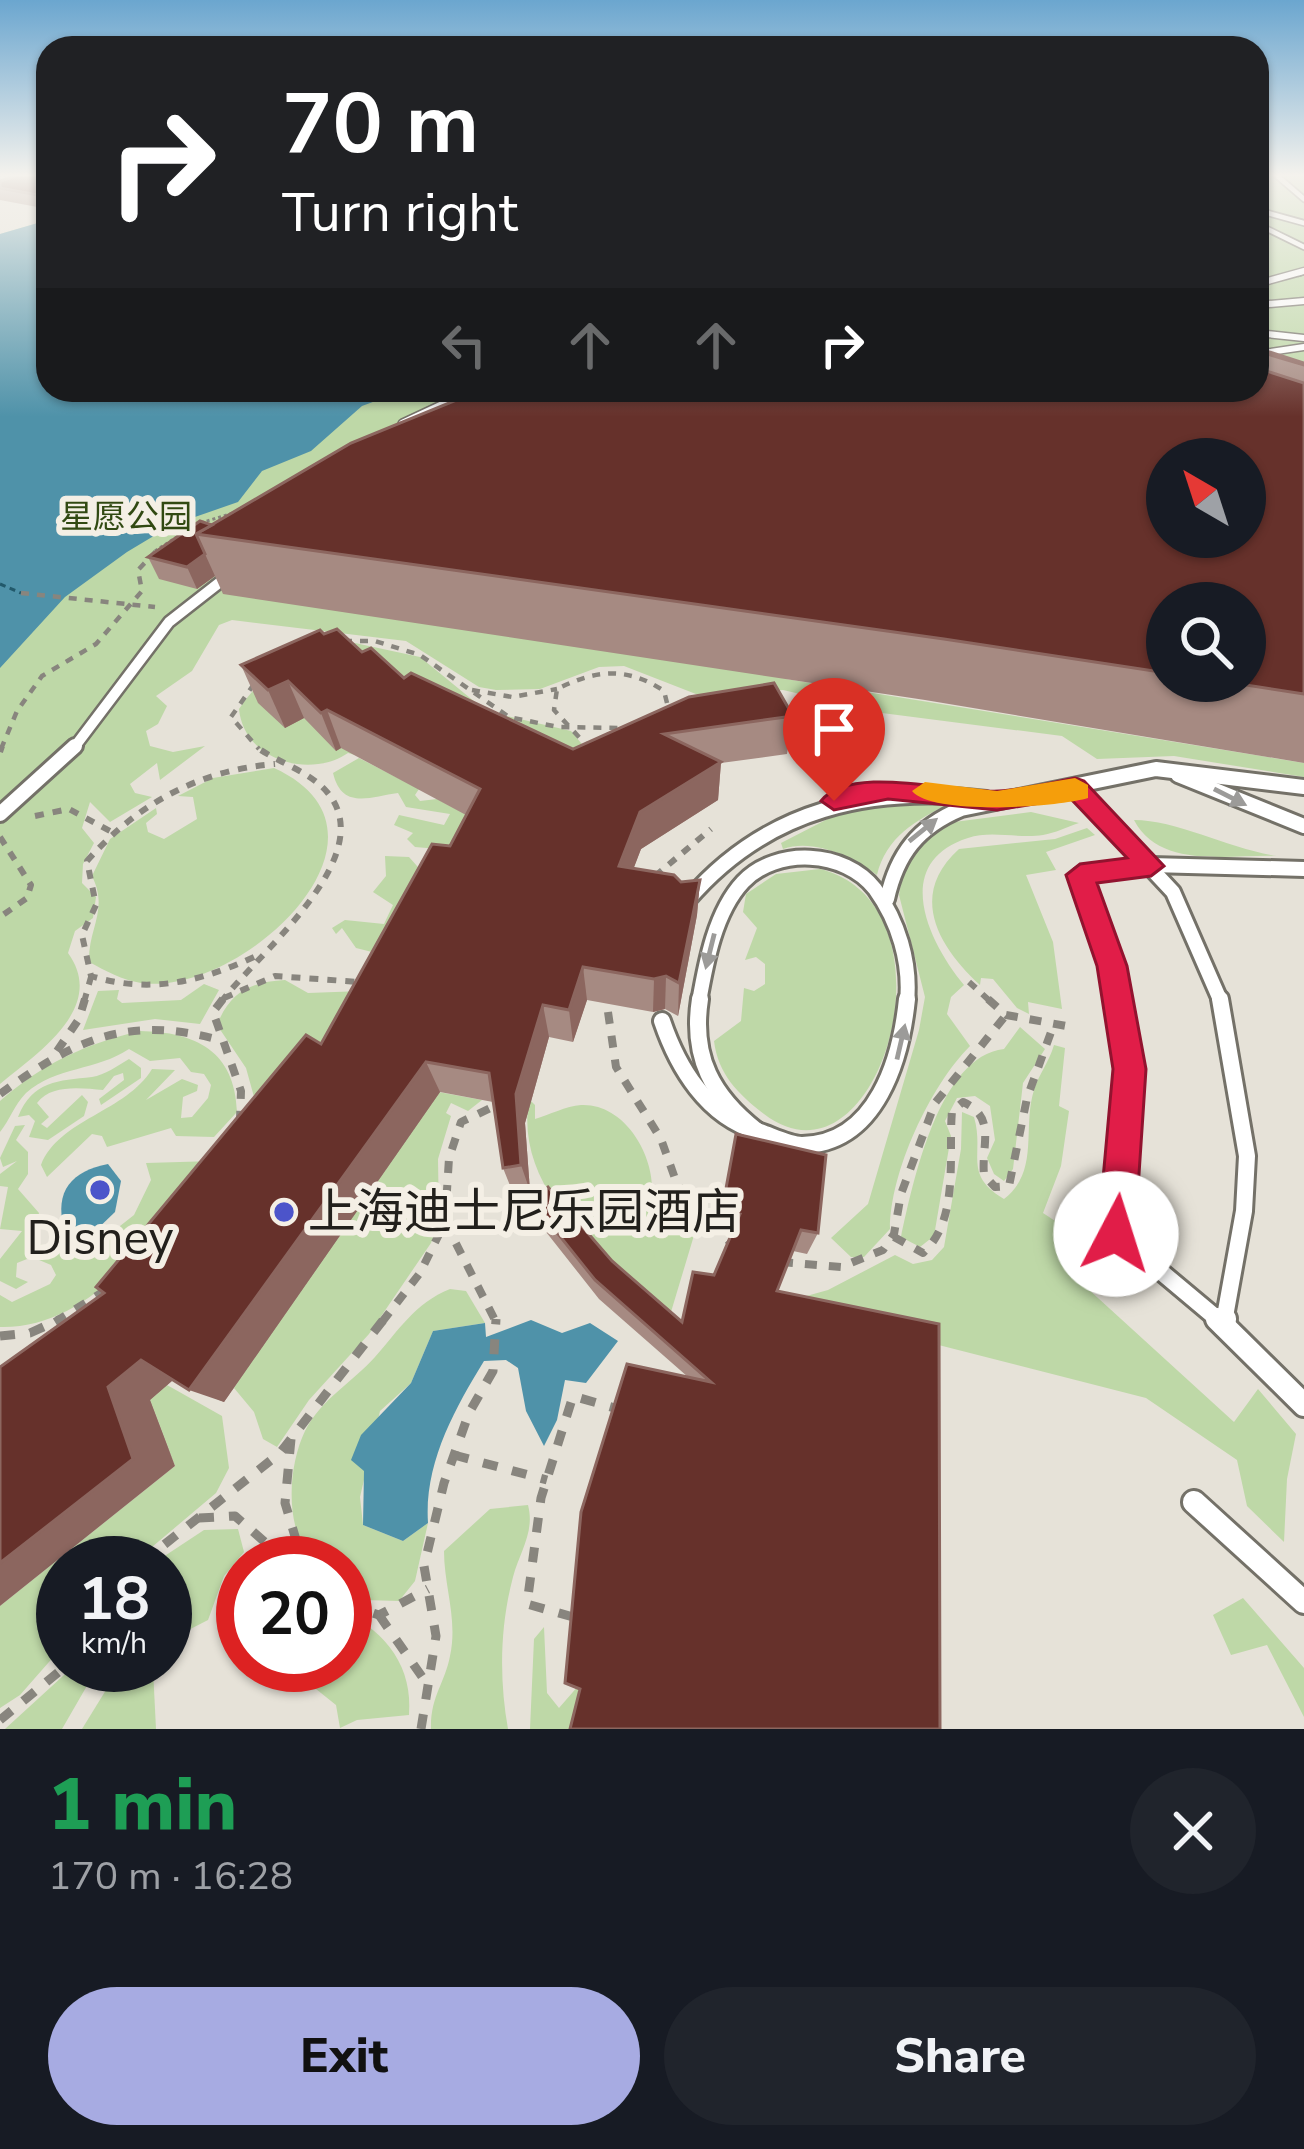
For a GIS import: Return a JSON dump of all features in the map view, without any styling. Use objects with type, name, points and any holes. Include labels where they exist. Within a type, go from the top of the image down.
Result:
[{"type":"lane","points":[[1269,281],[1304,271]]},
{"type":"lane","points":[[1269,303],[1304,301]]},
{"type":"lane","points":[[1269,334],[1304,338]]},
{"type":"lane","points":[[1269,352],[1304,347]]},
{"type":"lane","points":[[395,429],[456,402]]},
{"type":"lane","points":[[0,814],[66,758],[143,649],[179,613],[248,561]]},
{"type":"lane","points":[[887,899],[898,858],[921,828],[997,801],[1156,769],[1238,775],[1304,787]]},
{"type":"lane","points":[[1156,769],[1304,826]]},
{"type":"lane","points":[[1075,788],[1172,892],[1206,957],[1229,1035],[1246,1156],[1244,1211],[1224,1324]]},
{"type":"lane","points":[[682,907],[740,855],[807,813],[867,792],[917,790],[997,801]]},
{"type":"lane","points":[[740,855],[701,988],[699,1054],[720,1096],[766,1138]]},
{"type":"lane","points":[[662,1021],[678,1064],[695,1088],[718,1113],[766,1138],[812,1146],[841,1138],[873,1111],[889,1083],[908,1009],[900,937],[887,899],[848,867],[799,858],[747,877],[722,907]]},
{"type":"lane","points":[[1304,869],[1151,866],[1080,875],[1112,966],[1130,1069],[1116,1234],[1224,1324],[1304,1406]]},
{"type":"lane","points":[[1194,1502],[1304,1600]]},
{"type":"path","points":[[0,752],[17,711],[42,676],[96,644],[142,591],[138,570],[162,546],[208,519],[250,510]]},
{"type":"path","points":[[22,593],[179,613]]},
{"type":"path","points":[[338,641],[381,642],[410,651],[488,709],[508,717],[569,727],[632,728]]},
{"type":"path","points":[[468,690],[512,697],[557,689],[600,671],[626,671],[664,691],[665,721],[679,719]]},
{"type":"path","points":[[216,1039],[213,1012],[218,1002],[258,955],[312,904],[332,865],[340,830],[335,801],[310,775],[259,754],[231,717],[256,682]]},
{"type":"path","points":[[557,689],[554,710],[590,748],[589,764]]},
{"type":"path","points":[[258,955],[173,986],[129,989],[92,976],[83,963],[82,935],[96,918],[98,904],[88,861],[110,830],[207,776],[277,764]]},
{"type":"path","points":[[27,821],[69,809],[110,830]]},
{"type":"path","points":[[0,917],[27,898],[31,885],[0,836],[16,827]]},
{"type":"path","points":[[652,879],[711,829]]},
{"type":"path","points":[[218,1002],[240,986],[271,974],[378,985]]},
{"type":"path","points":[[55,1053],[79,1019],[92,976]]},
{"type":"path","points":[[969,982],[1006,1015],[1072,1027]]},
{"type":"path","points":[[894,1237],[923,1253],[934,1247],[942,1229],[950,1170],[952,1111],[963,1102],[976,1107],[987,1125],[984,1175],[995,1187],[1009,1186],[1023,1146],[1031,1084],[1053,1046],[1054,1024]]},
{"type":"path","points":[[0,1094],[55,1053],[115,1030],[177,1025],[216,1039],[233,1057],[243,1111],[235,1130]]},
{"type":"path","points":[[176,1536],[280,1453],[293,1430],[408,1290],[445,1222],[449,1158],[461,1122],[499,1104]]},
{"type":"path","points":[[422,1729],[436,1636],[424,1566],[454,1455],[493,1371],[496,1317],[445,1222]]},
{"type":"path","points":[[0,1336],[22,1337],[66,1318],[111,1286]]},
{"type":"path","points":[[573,1617],[527,1604],[529,1555],[573,1396],[618,1408]]},
{"type":"path","points":[[291,1536],[282,1485],[293,1430]]},
{"type":"path","points":[[454,1455],[547,1480]]},
{"type":"path","points":[[199,1518],[235,1516],[258,1536]]},
{"type":"path","points":[[379,1615],[428,1589]]},
{"type":"path","points":[[372,1613],[379,1615],[426,1684]]},
{"type":"path","points":[[0,1720],[36,1690]]},
{"type":"green space","name":"星愿公园","points":[[0,256],[36,256],[36,402],[585,402],[786,679],[1304,763],[1304,777],[1174,756],[1097,759],[1062,736],[882,713],[783,690],[701,696],[624,666],[599,667],[540,689],[496,690],[479,687],[406,641],[232,620],[219,625],[192,671],[156,696],[167,706],[158,724],[146,731],[150,746],[173,752],[205,746],[160,780],[157,763],[130,784],[135,793],[152,797],[110,822],[90,802],[82,828],[94,843],[83,864],[82,883],[96,897],[93,918],[75,931],[68,953],[78,973],[74,1010],[49,1043],[0,1084]]},
{"type":"green space","points":[[1269,256],[1304,256],[1304,425],[1269,399]]},
{"type":"green space","points":[[355,643],[420,657],[486,711],[571,731],[586,749],[575,763],[312,714],[370,733],[355,755],[348,753],[333,761],[298,764],[266,753],[244,727],[239,709],[250,694],[289,663]]},
{"type":"green space","points":[[359,758],[419,789],[415,795],[420,801],[437,799],[488,826],[450,850],[415,847],[407,839],[413,833],[394,825],[399,815],[444,825],[450,814],[406,807],[398,793],[350,797],[337,785],[333,773]]},
{"type":"green space","points":[[274,768],[313,796],[328,831],[321,868],[299,905],[265,938],[224,964],[182,980],[141,983],[89,962],[99,899],[92,876],[110,839],[156,808],[157,814],[146,823],[148,832],[164,839],[197,819],[193,797],[178,796],[213,778]]},
{"type":"green space","points":[[944,799],[949,804],[914,823],[895,840],[877,875],[832,851],[807,846],[783,849],[781,843],[851,807]]},
{"type":"green space","points":[[1031,812],[1079,823],[1043,835],[968,838],[944,850],[930,866],[923,884],[929,927],[964,985],[951,997],[947,1014],[970,1046],[941,1083],[915,1131],[897,1182],[890,1229],[864,1257],[851,1257],[831,1238],[868,1204],[925,997],[899,895],[905,859],[926,837],[954,822]]},
{"type":"green space","points":[[1134,820],[1277,856],[1179,853],[1146,836]]},
{"type":"green space","points":[[1087,828],[1095,835],[1046,852],[1056,870],[1026,875],[1053,942],[1062,1009],[1028,1002],[1029,1014],[1017,1008],[993,979],[981,978],[980,985],[952,954],[935,920],[935,884],[959,849],[1055,839]]},
{"type":"green space","points":[[385,856],[409,857],[425,875],[372,952],[356,948],[342,928],[336,934],[332,928],[345,920],[384,924],[393,905],[373,892],[386,876]]},
{"type":"green space","points":[[820,869],[864,893],[889,935],[896,986],[889,1038],[870,1085],[842,1118],[805,1130],[764,1114],[746,1099],[725,1073],[714,1041],[741,1021],[744,988],[754,991],[765,984],[765,964],[756,957],[745,960],[757,928],[743,912],[746,894],[776,874]]},
{"type":"green space","points":[[285,980],[308,993],[362,991],[136,1305],[33,1365],[44,1335],[134,1283],[256,1104],[246,1068],[217,1025],[228,1004],[243,991]]},
{"type":"green space","points":[[204,984],[219,990],[200,1024],[155,1019],[83,1030],[98,991],[119,990],[117,999],[122,1003],[181,1000]]},
{"type":"green space","points":[[1020,1027],[1045,1049],[1023,1083],[1013,1169],[1004,1181],[994,1174],[987,1158],[995,1140],[990,1106],[975,1096],[957,1098],[945,1121],[951,1136],[934,1236],[920,1247],[901,1237],[933,1125],[962,1074],[981,1057],[1004,1049]]},
{"type":"green space","points":[[140,1031],[178,1036],[209,1049],[229,1074],[237,1112],[214,1137],[176,1136],[171,1128],[107,1147],[102,1136],[92,1134],[47,1177],[41,1165],[50,1149],[126,1096],[152,1069],[175,1070],[146,1100],[182,1079],[198,1085],[197,1091],[183,1097],[181,1118],[192,1117],[208,1098],[211,1085],[204,1074],[191,1072],[180,1058],[150,1061],[129,1049],[38,1084],[22,1098],[0,1132],[0,1101],[32,1076],[83,1049]]},
{"type":"green space","points":[[1054,1045],[1065,1048],[1059,1106],[1069,1111],[1061,1166],[1043,1213],[1081,1238],[1064,1267],[1234,1422],[1258,1389],[1296,1434],[1287,1479],[1284,1542],[1247,1506],[1237,1460],[1146,1398],[919,1340],[792,1300],[828,1290],[895,1255],[913,1264],[932,1260],[944,1247],[961,1149],[962,1112],[974,1117],[983,1181],[1004,1199],[1022,1176],[1034,1090]]},
{"type":"green space","points":[[129,1059],[141,1068],[141,1078],[101,1105],[99,1099],[124,1080],[123,1073],[103,1090],[67,1089],[43,1097],[37,1103],[49,1117],[41,1124],[47,1128],[82,1095],[88,1102],[84,1116],[48,1140],[29,1137],[35,1121],[29,1115],[18,1117],[39,1089],[97,1076]]},
{"type":"green space","points":[[422,1089],[482,1100],[468,1111],[451,1103],[446,1113],[451,1116],[438,1159],[439,1222],[431,1243],[369,1334],[309,1400],[277,1447],[263,1439],[254,1412],[234,1388]]},
{"type":"green space","points":[[529,1099],[535,1105],[535,1119],[581,1105],[597,1107],[624,1122],[634,1134],[648,1164],[652,1194],[695,1232],[668,1322],[594,1249],[550,1195],[528,1133]]},
{"type":"green space","points":[[25,1125],[16,1140],[28,1152],[28,1174],[18,1189],[39,1213],[32,1236],[37,1244],[87,1252],[134,1215],[151,1180],[146,1163],[214,1161],[147,1243],[95,1293],[35,1323],[0,1327],[0,1295],[12,1302],[50,1284],[56,1275],[51,1265],[32,1257],[17,1263],[16,1277],[28,1282],[16,1289],[0,1281],[0,1259],[22,1231],[0,1229],[8,1187],[0,1186],[0,1174],[17,1161],[3,1167],[0,1158],[15,1126]]},
{"type":"green space","points":[[450,1289],[466,1291],[485,1323],[433,1331],[411,1383],[380,1411],[360,1497],[363,1525],[403,1541],[428,1523],[415,1581],[399,1601],[372,1600],[372,1536],[298,1536],[292,1500],[295,1463],[305,1431],[328,1400],[417,1310]]},
{"type":"green space","points":[[167,1385],[222,1416],[229,1468],[216,1493],[165,1536],[88,1536],[175,1466],[150,1400]]},
{"type":"green space","points":[[528,1505],[528,1533],[513,1577],[503,1633],[508,1729],[431,1729],[452,1642],[444,1551],[490,1509]]},
{"type":"green space","points":[[238,1529],[240,1536],[216,1536],[216,1598],[208,1620],[192,1628],[192,1538],[204,1530]]},
{"type":"green space","points":[[36,1577],[36,1677],[0,1708],[0,1606]]},
{"type":"green space","points":[[1243,1598],[1304,1668],[1304,1717],[1267,1645],[1231,1655],[1213,1615]]},
{"type":"green space","points":[[544,1627],[547,1693],[559,1708],[586,1677],[576,1729],[530,1729],[534,1639]]},
{"type":"green space","points":[[372,1629],[402,1667],[409,1715],[357,1720],[340,1728],[336,1705],[320,1692],[372,1692]]},
{"type":"green space","points":[[45,1692],[83,1692],[62,1729],[5,1729]]},
{"type":"green space","points":[[105,1692],[154,1692],[156,1729],[82,1729]]},
{"type":"water","points":[[0,256],[36,256],[36,402],[373,402],[311,451],[262,471],[238,502],[172,525],[127,552],[65,597],[0,668]]},
{"type":"water","points":[[108,1164],[121,1181],[115,1212],[90,1236],[64,1228],[62,1203],[69,1185],[85,1172]]},
{"type":"water","points":[[531,1320],[562,1333],[590,1323],[618,1341],[586,1383],[565,1380],[557,1420],[544,1446],[526,1411],[518,1368],[506,1360],[484,1361],[452,1418],[436,1459],[428,1523],[403,1541],[363,1525],[364,1471],[351,1460],[361,1435],[411,1383],[433,1331],[485,1323],[486,1337]]},
{"type":"building","points":[[1269,372],[1304,383],[1304,694],[1266,688],[1266,582],[1146,582],[1146,670],[196,534],[351,443],[452,402],[1269,402]]},
{"type":"building","points":[[200,521],[212,525],[196,534],[205,554],[187,567],[148,557]]},
{"type":"building","points":[[337,629],[362,652],[371,648],[404,678],[411,673],[573,749],[689,697],[774,683],[793,716],[664,734],[721,762],[640,812],[619,866],[674,875],[681,882],[700,880],[679,983],[666,976],[654,979],[583,967],[569,1010],[543,1005],[516,1094],[521,1165],[503,1168],[489,1073],[426,1062],[189,1390],[141,1360],[108,1387],[133,1459],[0,1563],[0,1367],[104,1293],[96,1287],[306,1035],[321,1044],[432,844],[450,846],[480,789],[327,710],[321,713],[288,681],[268,690],[241,665],[320,630],[324,634]]},
{"type":"building","points":[[736,1134],[826,1155],[818,1233],[801,1230],[777,1291],[939,1324],[940,1729],[570,1729],[580,1689],[565,1683],[581,1512],[627,1364],[711,1382],[595,1280],[531,1200],[548,1187],[612,1261],[682,1322],[693,1272],[714,1275],[740,1214],[722,1210]]},
{"type":"ferry route","points":[[0,584],[21,593]]},
{"type":"slow traffic","points":[[925,791],[997,801],[1075,788],[1079,792]]},
{"type":"place","name":"Disney","points":[[100,1190]]},
{"type":"place","name":"上海迪士尼乐园酒店","points":[[284,1212]]},
{"type":"route","points":[[834,801],[867,792],[917,790],[997,801],[1075,788],[1151,866],[1080,875],[1112,966],[1130,1069],[1116,1234]]}]
